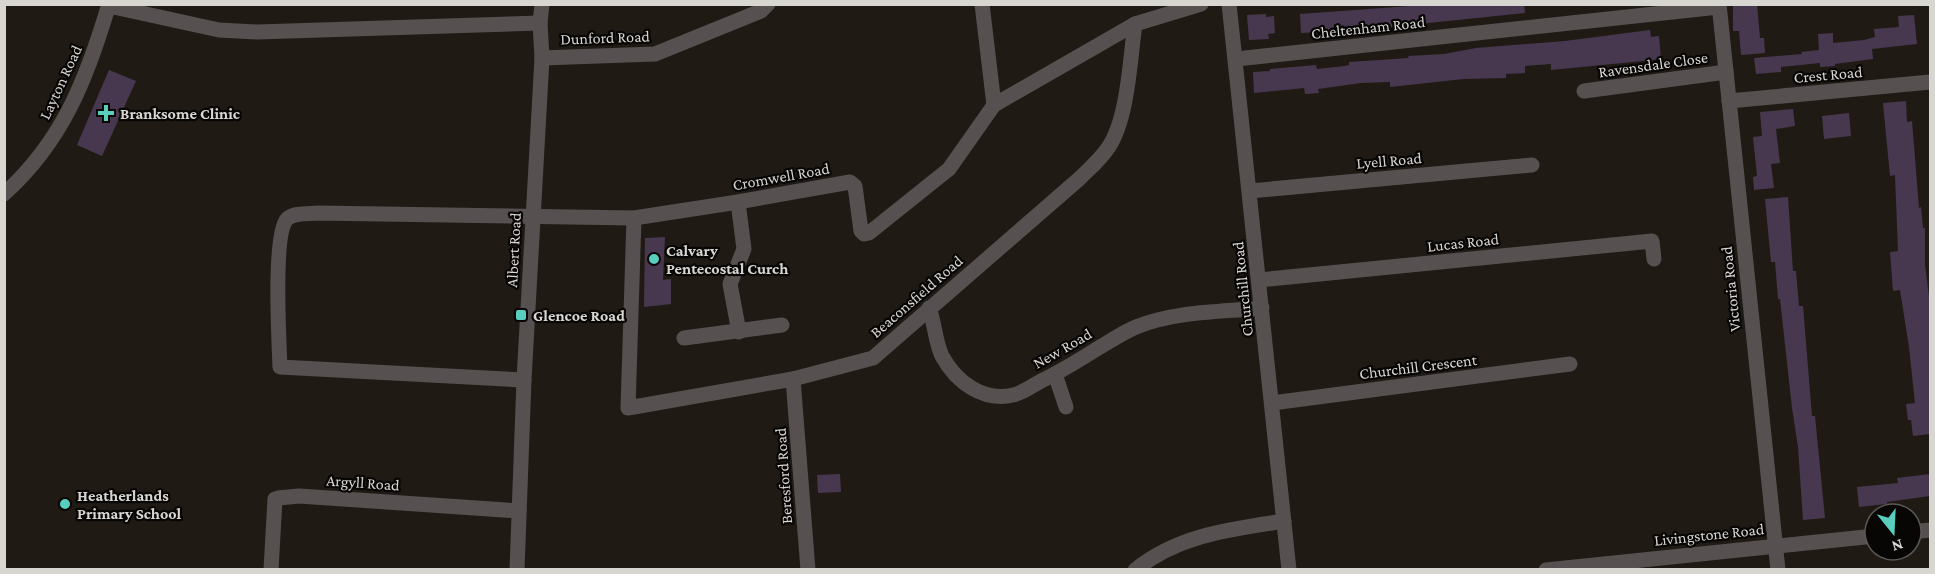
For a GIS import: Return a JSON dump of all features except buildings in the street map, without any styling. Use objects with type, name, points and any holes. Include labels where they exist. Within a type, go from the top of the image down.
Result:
[{"type":"street","name":"Albert Road","points":[[517,570],[532,216],[542,58],[540,23],[542,4]]},
{"type":"street","name":"Dunford Road","points":[[542,58],[655,54],[761,11],[768,4]]},
{"type":"street","points":[[982,4],[994,105]]},
{"type":"street","name":"Cromwell Road","points":[[532,216],[634,218],[850,182],[855,186],[861,231],[864,234],[869,233],[949,169],[994,105],[1135,24],[1201,4]]},
{"type":"street","name":"Churchill Road","points":[[1229,4],[1289,570]]},
{"type":"street","points":[[109,5],[219,30],[257,32],[540,23]]},
{"type":"street","name":"Layton Road","points":[[4,194],[39,158],[64,120],[96,48],[109,5]]},
{"type":"street","name":"Cheltenham Road","points":[[1236,59],[1719,6]]},
{"type":"street","name":"Victoria Road","points":[[1719,6],[1778,570]]},
{"type":"street","name":"Beaconsfield Road","points":[[634,218],[628,408],[794,379],[873,358],[1096,163],[1108,148],[1115,136],[1125,99],[1135,24]]},
{"type":"street","name":"Ravensdale Close","points":[[1584,91],[1726,72]]},
{"type":"street","name":"Crest Road","points":[[1729,101],[1930,82]]},
{"type":"street","name":"Lyell Road","points":[[1250,191],[1532,165]]},
{"type":"street","points":[[738,202],[744,249],[730,284],[739,332]]},
{"type":"street","points":[[524,381],[280,367],[278,263],[284,224],[288,218],[295,215],[318,213],[532,216]]},
{"type":"street","name":"Lucas Road","points":[[1259,280],[1652,241],[1653,260]]},
{"type":"street","name":"New Road","points":[[929,308],[943,357],[954,374],[974,390],[991,396],[1016,394],[1133,328],[1148,322],[1179,316],[1262,308]]},
{"type":"street","points":[[684,338],[782,325]]},
{"type":"street","name":"Churchill Crescent","points":[[1272,403],[1570,364]]},
{"type":"street","points":[[1055,374],[1065,407]]},
{"type":"street","name":"Beresford Road","points":[[794,379],[808,570]]},
{"type":"street","name":"Argyll Road","points":[[271,570],[273,515],[275,499],[278,498],[298,496],[519,511]]},
{"type":"street","points":[[1135,570],[1174,545],[1205,534],[1284,520]]},
{"type":"street","name":"Livingstone Road","points":[[1546,570],[1863,537]]},
{"type":"place","name":"Branksome Clinic","points":[[106,113]]},
{"type":"place","name":"Calvary Pentecostal Curch","points":[[654,259]]},
{"type":"place","name":"Glencoe Road","points":[[521,315]]},
{"type":"place","name":"Heatherlands Primary School","points":[[65,504]]}]
